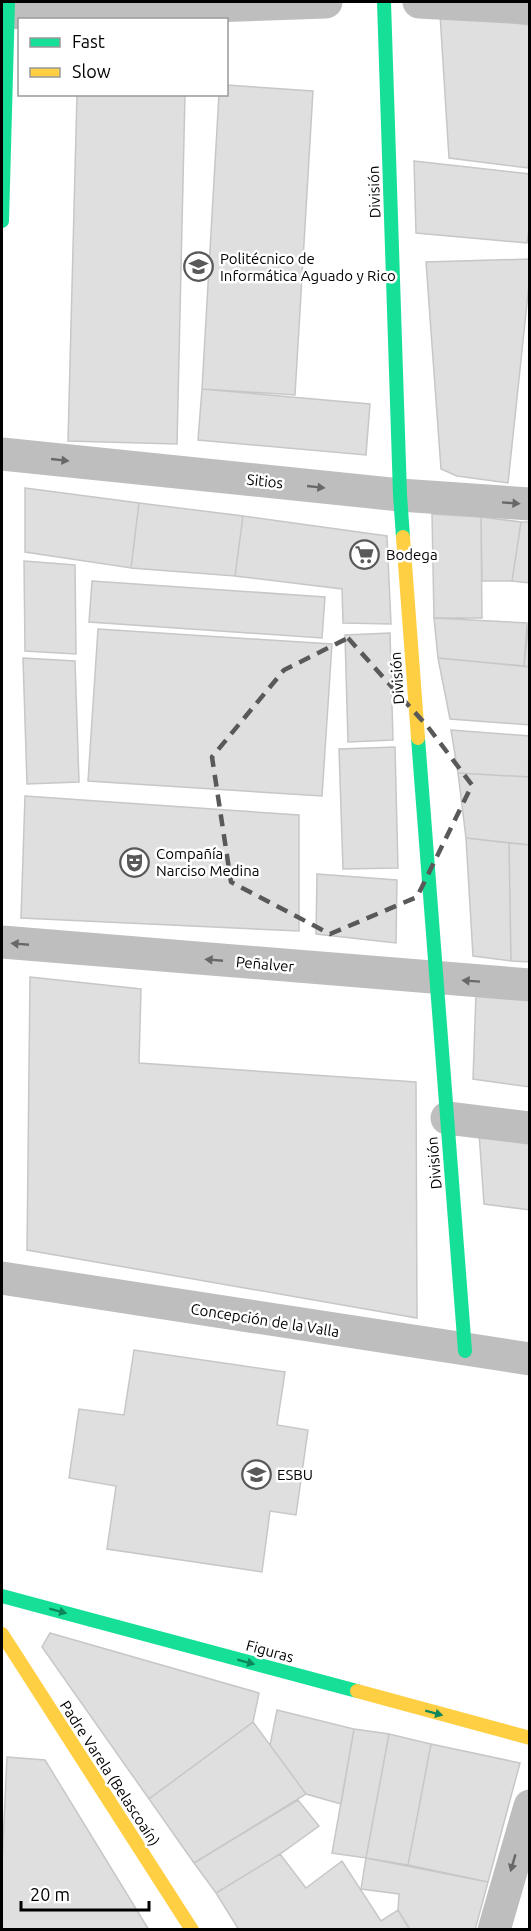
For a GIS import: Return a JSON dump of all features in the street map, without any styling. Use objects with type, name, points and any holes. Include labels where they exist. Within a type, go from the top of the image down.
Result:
[{"type":"street","points":[[2,221],[6,9],[326,2]]},
{"type":"street","name":"División","points":[[384,2],[400,495],[465,1351]]},
{"type":"street","points":[[419,2],[530,8]]},
{"type":"street","name":"Sitios","points":[[2,454],[400,495],[530,504]]},
{"type":"street","name":"Peñalver","points":[[2,942],[530,986]]},
{"type":"street","points":[[447,1118],[530,1128]]},
{"type":"street","name":"Concepción de la Valla","points":[[2,1278],[465,1351],[530,1359]]},
{"type":"street","name":"Figuras","points":[[2,1596],[530,1738]]},
{"type":"street","name":"Padre Varela (Belascoaín)","points":[[2,1634],[192,1929]]},
{"type":"street","points":[[494,1929],[530,1806]]},
{"type":"highlighted area","points":[[348,638],[428,727],[472,785],[417,897],[330,934],[231,882],[212,757],[284,670]]},
{"type":"building","points":[[440,14],[530,25],[528,168],[449,158]]},
{"type":"building","points":[[228,85],[313,91],[295,395],[202,389],[219,96],[228,96]]},
{"type":"building","points":[[77,96],[185,96],[177,444],[68,441]]},
{"type":"building","points":[[414,161],[530,174],[530,221],[527,243],[416,233]]},
{"type":"building","points":[[530,259],[508,483],[457,476],[441,469],[426,262]]},
{"type":"building","points":[[202,389],[370,404],[366,455],[198,440]]},
{"type":"building","points":[[25,488],[139,503],[131,568],[25,552]]},
{"type":"building","points":[[139,503],[243,516],[235,576],[131,568]]},
{"type":"building","points":[[432,514],[481,517],[482,618],[434,618]]},
{"type":"building","points":[[243,516],[387,536],[391,624],[343,623],[342,589],[235,576]]},
{"type":"building","points":[[481,517],[521,522],[512,581],[482,581]]},
{"type":"building","points":[[521,522],[530,522],[530,583],[512,581]]},
{"type":"building","points":[[24,561],[75,565],[76,654],[25,651]]},
{"type":"building","points":[[92,581],[325,597],[322,638],[89,622]]},
{"type":"building","points":[[530,612],[530,667],[524,666]]},
{"type":"building","points":[[434,618],[527,623],[524,666],[438,658]]},
{"type":"building","points":[[98,629],[332,644],[322,796],[88,781]]},
{"type":"building","points":[[390,633],[393,740],[348,742],[345,635]]},
{"type":"building","points":[[23,658],[75,661],[79,782],[27,784]]},
{"type":"building","points":[[438,658],[530,667],[530,725],[450,719]]},
{"type":"building","points":[[451,730],[530,736],[530,777],[458,773]]},
{"type":"building","points":[[395,747],[398,868],[343,869],[339,749]]},
{"type":"building","points":[[458,773],[530,777],[530,845],[466,838]]},
{"type":"building","points":[[25,796],[299,815],[299,931],[21,918]]},
{"type":"building","points":[[466,838],[509,843],[511,961],[473,956]]},
{"type":"building","points":[[509,843],[530,845],[530,962],[511,961]]},
{"type":"building","points":[[317,874],[397,880],[396,943],[316,934]]},
{"type":"building","points":[[30,977],[141,989],[139,1063],[416,1082],[417,1318],[27,1250]]},
{"type":"building","points":[[476,993],[530,997],[530,1087],[473,1079]]},
{"type":"building","points":[[479,1133],[530,1142],[530,1210],[484,1204]]},
{"type":"building","points":[[134,1350],[285,1372],[277,1425],[308,1430],[296,1515],[270,1511],[262,1572],[107,1549],[116,1486],[69,1478],[79,1409],[124,1415]]},
{"type":"building","points":[[50,1633],[259,1693],[253,1722],[149,1799],[42,1647]]},
{"type":"building","points":[[277,1710],[354,1729],[341,1804],[306,1794],[270,1745]]},
{"type":"building","points":[[253,1722],[306,1794],[194,1863],[149,1799]]},
{"type":"building","points":[[354,1729],[389,1734],[366,1858],[332,1853]]},
{"type":"building","points":[[389,1734],[431,1744],[408,1865],[366,1858]]},
{"type":"building","points":[[431,1744],[520,1763],[488,1882],[408,1865]]},
{"type":"building","points":[[7,1757],[45,1760],[149,1930],[2,1930],[2,1865]]},
{"type":"building","points":[[298,1800],[319,1826],[280,1854],[216,1893],[194,1863]]},
{"type":"building","points":[[280,1854],[306,1888],[342,1861],[381,1921],[398,1910],[410,1930],[239,1930],[216,1893]]},
{"type":"building","points":[[366,1858],[488,1882],[475,1930],[410,1930],[398,1910],[399,1894],[361,1889]]},
{"type":"traffic: fast","points":[[2,221],[8,2]]},
{"type":"traffic: fast","points":[[384,2],[403,537]]},
{"type":"traffic: fast","points":[[418,738],[465,1351]]},
{"type":"traffic: fast","points":[[2,1596],[357,1691]]},
{"type":"traffic: slow","points":[[403,537],[418,738]]},
{"type":"traffic: slow","points":[[2,1634],[192,1930]]},
{"type":"traffic: slow","points":[[357,1691],[530,1738]]},
{"type":"place","name":"Politécnico de Informática Aguado y Rico","points":[[199,267]]},
{"type":"place","name":"Bodega","points":[[365,554]]},
{"type":"place","name":"Compañía Narciso Medina","points":[[135,862]]},
{"type":"place","name":"ESBU","points":[[256,1474]]}]
